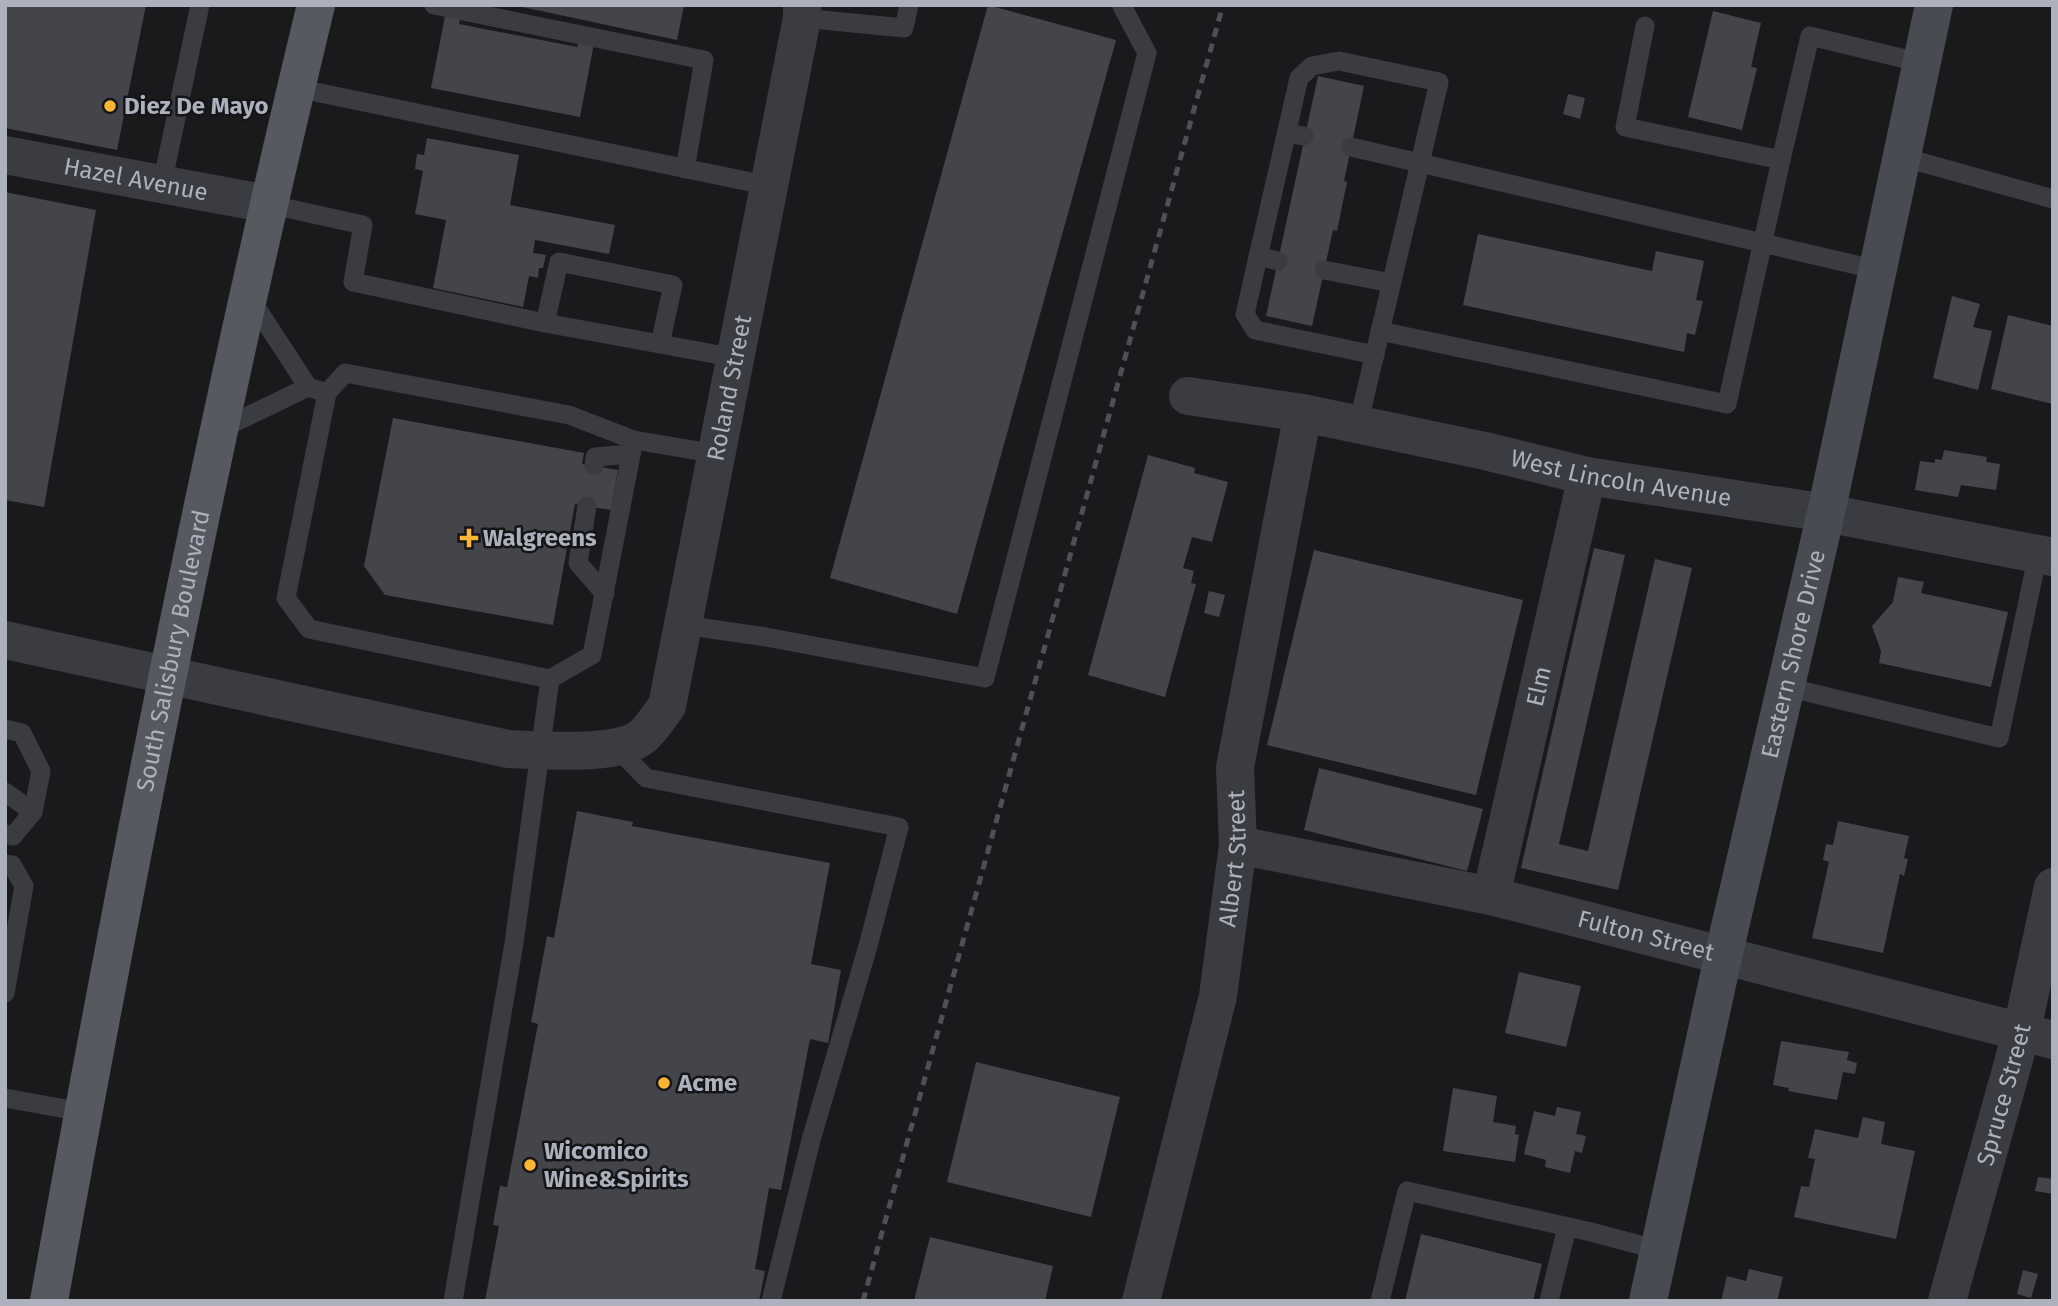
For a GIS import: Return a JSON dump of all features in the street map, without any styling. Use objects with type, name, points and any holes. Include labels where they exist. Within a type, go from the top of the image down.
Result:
[{"type":"main road","name":"South Salisbury Boulevard","points":[[49,1301],[82,1112],[166,674],[268,204],[316,5]]},
{"type":"street","name":"Eastern Shore Drive","points":[[1648,1301],[1723,957],[1826,513],[1934,5]]},
{"type":"street","name":"Roland Street","points":[[5,640],[508,749],[617,748],[642,738],[667,706],[802,11]]},
{"type":"street","name":"Hazel Avenue","points":[[5,155],[268,204]]},
{"type":"street","name":"West Lincoln Avenue","points":[[1188,396],[1303,413],[1485,451],[1587,476],[1826,513],[2045,555]]},
{"type":"street","name":"Albert Street","points":[[1141,1301],[1218,996],[1237,845],[1235,767],[1303,413]]},
{"type":"street","name":"Elm","points":[[1491,896],[1587,476]]},
{"type":"street","name":"Fulton Street","points":[[1237,845],[1491,896],[2037,1037]]},
{"type":"street","name":"Spruce Street","points":[[1947,1301],[2037,1037],[2053,887]]},
{"type":"lane","points":[[162,184],[200,5]]},
{"type":"lane","points":[[434,5],[704,60],[685,169]]},
{"type":"lane","points":[[802,11],[904,28],[909,5]]},
{"type":"lane","points":[[683,625],[766,637],[985,678],[1147,53],[1121,6]]},
{"type":"lane","points":[[1645,26],[1625,127],[1781,160]]},
{"type":"lane","points":[[1380,331],[1727,404],[1810,36],[1922,63]]},
{"type":"lane","points":[[1359,425],[1438,82],[1339,61],[1312,66],[1299,78],[1296,135],[1258,256],[1245,314],[1255,330],[1375,355]]},
{"type":"lane","points":[[296,88],[770,186]]},
{"type":"lane","points":[[1351,147],[1878,270]]},
{"type":"lane","points":[[1902,157],[2053,200]]},
{"type":"lane","points":[[268,204],[363,225],[353,282],[545,323],[736,358]]},
{"type":"lane","points":[[1258,256],[1278,261]]},
{"type":"lane","points":[[545,323],[559,262],[673,285],[660,344]]},
{"type":"lane","points":[[1324,270],[1391,283]]},
{"type":"lane","points":[[248,295],[308,387],[327,393]]},
{"type":"lane","points":[[345,373],[569,415],[633,447],[592,655],[550,679],[309,629],[286,598],[327,393],[345,373]]},
{"type":"lane","points":[[219,430],[308,387]]},
{"type":"lane","points":[[594,466],[595,457],[633,447],[717,454]]},
{"type":"lane","points":[[587,506],[578,563],[605,594]]},
{"type":"lane","points":[[1786,687],[1999,738],[2045,555]]},
{"type":"lane","points":[[453,1301],[514,943],[550,679]]},
{"type":"lane","points":[[5,729],[22,733],[41,771],[33,812],[13,836],[5,834]]},
{"type":"lane","points":[[617,748],[646,778],[899,827],[868,946],[811,1140],[771,1301]]},
{"type":"lane","points":[[5,792],[33,812]]},
{"type":"lane","points":[[5,864],[12,865],[24,886],[5,993]]},
{"type":"lane","points":[[5,1098],[82,1112]]},
{"type":"lane","points":[[1380,1301],[1407,1191],[1659,1250]]},
{"type":"lane","points":[[1549,1301],[1567,1227]]},
{"type":"building","points":[[5,5],[146,5],[117,150],[5,128]]},
{"type":"building","points":[[513,5],[684,5],[677,40]]},
{"type":"building","points":[[988,5],[1116,40],[957,614],[830,578]]},
{"type":"building","points":[[1713,11],[1761,23],[1751,67],[1757,68],[1742,130],[1688,117]]},
{"type":"building","points":[[445,16],[460,19],[459,24],[577,47],[579,39],[594,43],[580,117],[431,88]]},
{"type":"building","points":[[1318,76],[1364,86],[1344,181],[1347,182],[1337,231],[1333,230],[1312,326],[1266,316]]},
{"type":"building","points":[[1568,94],[1585,98],[1580,119],[1563,114]]},
{"type":"building","points":[[427,138],[519,155],[510,205],[615,225],[609,254],[535,240],[533,253],[546,255],[543,268],[539,268],[538,278],[529,276],[523,307],[433,288],[446,220],[415,214],[423,171],[415,169],[417,154],[424,155]]},
{"type":"building","points":[[5,192],[96,210],[44,507],[5,500]]},
{"type":"building","points":[[1478,234],[1652,271],[1656,251],[1704,261],[1696,300],[1703,301],[1695,335],[1687,333],[1684,352],[1463,305]]},
{"type":"building","points":[[1952,296],[1980,304],[1973,327],[1992,331],[1978,390],[1933,378]]},
{"type":"building","points":[[2008,315],[2053,326],[2053,404],[1991,389]]},
{"type":"building","name":"Walgreens","points":[[393,418],[584,453],[582,464],[618,470],[611,510],[575,504],[553,625],[385,595],[364,566]]},
{"type":"building","points":[[1944,450],[1987,457],[1986,462],[2000,464],[1996,490],[1961,485],[1958,497],[1915,490],[1920,461],[1935,463],[1935,459],[1942,460]]},
{"type":"building","points":[[1148,455],[1195,468],[1194,473],[1228,482],[1212,542],[1192,537],[1183,568],[1194,571],[1191,583],[1196,584],[1165,697],[1088,675]]},
{"type":"building","points":[[1594,548],[1625,555],[1559,844],[1588,851],[1655,559],[1692,568],[1618,890],[1521,868]]},
{"type":"building","points":[[1314,550],[1523,600],[1476,795],[1267,745]]},
{"type":"building","points":[[1898,577],[1924,582],[1921,593],[2008,612],[1991,687],[1879,663],[1881,651],[1872,626],[1893,602]]},
{"type":"building","points":[[1209,591],[1225,595],[1219,617],[1204,613]]},
{"type":"building","points":[[1319,768],[1483,809],[1467,871],[1304,830]]},
{"type":"building","name":"Acme","points":[[577,811],[633,822],[632,826],[830,863],[811,964],[841,970],[828,1043],[810,1039],[781,1190],[769,1188],[755,1269],[765,1271],[759,1301],[485,1301],[499,1226],[493,1225],[500,1186],[507,1187],[538,1024],[531,1022],[547,936],[554,938]]},
{"type":"building","points":[[1838,821],[1909,836],[1904,858],[1908,859],[1904,876],[1900,874],[1883,953],[1812,938],[1829,862],[1823,860],[1826,844],[1833,845]]},
{"type":"building","points":[[1519,972],[1581,986],[1566,1047],[1505,1033]]},
{"type":"building","points":[[1781,1041],[1849,1052],[1847,1060],[1857,1063],[1855,1074],[1843,1072],[1837,1100],[1788,1091],[1789,1088],[1773,1085]]},
{"type":"building","points":[[976,1062],[1120,1097],[1091,1217],[947,1182]]},
{"type":"building","points":[[1453,1088],[1497,1096],[1493,1122],[1516,1126],[1515,1134],[1519,1135],[1515,1162],[1443,1151]]},
{"type":"building","points":[[1557,1107],[1581,1112],[1576,1134],[1586,1136],[1582,1153],[1575,1151],[1570,1173],[1545,1167],[1546,1160],[1524,1154],[1534,1111],[1555,1116]]},
{"type":"building","points":[[1863,1117],[1885,1122],[1881,1144],[1915,1151],[1896,1239],[1794,1217],[1801,1186],[1809,1187],[1815,1159],[1808,1158],[1815,1129],[1858,1138]]},
{"type":"building","points":[[2038,1177],[2053,1179],[2053,1194],[2035,1191]]},
{"type":"building","points":[[1421,1234],[1542,1264],[1533,1301],[1405,1301]]},
{"type":"building","points":[[930,1237],[1053,1266],[1045,1301],[914,1301]]},
{"type":"building","points":[[1749,1269],[1783,1277],[1777,1301],[1721,1301],[1727,1276],[1746,1281]]},
{"type":"building","points":[[2023,1270],[2038,1274],[2031,1298],[2017,1294]]},
{"type":"railway","points":[[863,1301],[1223,5]]},
{"type":"place","name":"Diez De Mayo","points":[[110,106]]},
{"type":"place","name":"Walgreens","points":[[469,538]]},
{"type":"place","name":"Acme","points":[[664,1083]]},
{"type":"place","name":"Wicomico Wine&Spirits","points":[[530,1165]]}]
